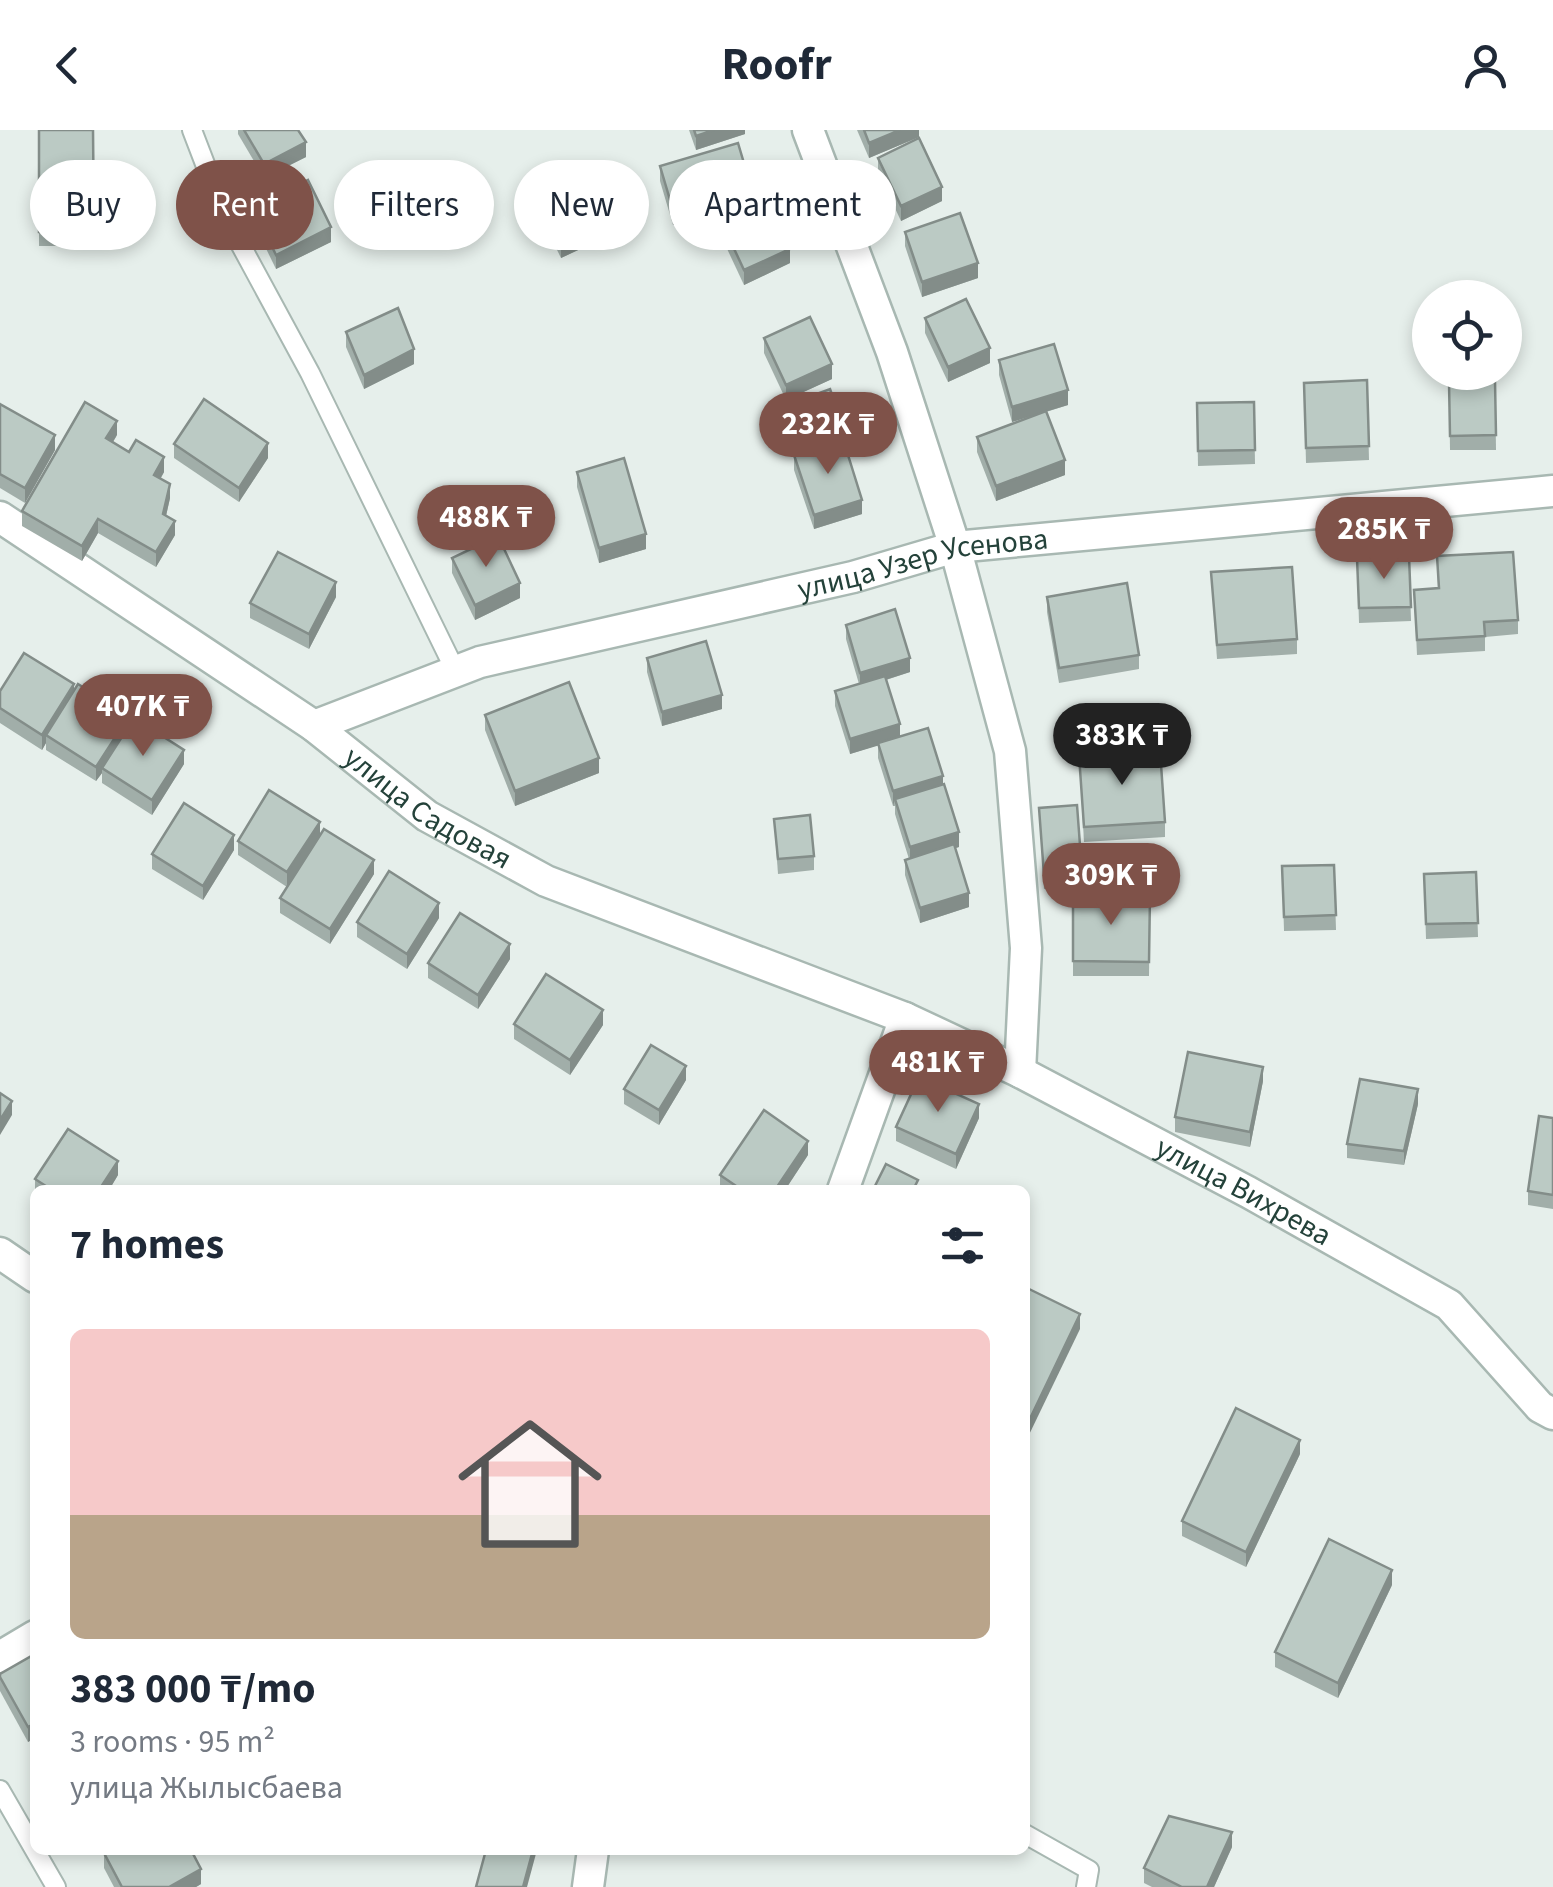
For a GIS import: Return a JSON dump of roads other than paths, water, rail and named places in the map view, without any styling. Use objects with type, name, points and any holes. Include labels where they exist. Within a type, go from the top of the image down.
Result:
[{"type":"street","points":[[808,130],[892,352],[955,546],[1010,751],[1026,948],[1020,1072]]},
{"type":"street","name":"улица Узер Усенова","points":[[314,726],[480,662],[853,576],[955,546],[1553,491]]},
{"type":"street","name":"улица Садовая","points":[[0,517],[314,726],[427,816],[546,881],[903,1017]]},
{"type":"street","points":[[844,1185],[903,1017]]},
{"type":"street","name":"улица Вихрева","points":[[903,1017],[1020,1072],[1248,1192],[1449,1305],[1540,1407],[1553,1414]]},
{"type":"street","points":[[0,1253],[30,1274]]},
{"type":"street","points":[[0,1657],[30,1639]]},
{"type":"street","points":[[588,1887],[592,1855]]},
{"type":"lane","points":[[192,130],[225,216],[310,373],[457,674]]},
{"type":"lane","points":[[0,1790],[30,1842]]},
{"type":"lane","points":[[1030,1837],[1090,1870],[1086,1887]]},
{"type":"lane","points":[[38,1855],[56,1887]]}]
